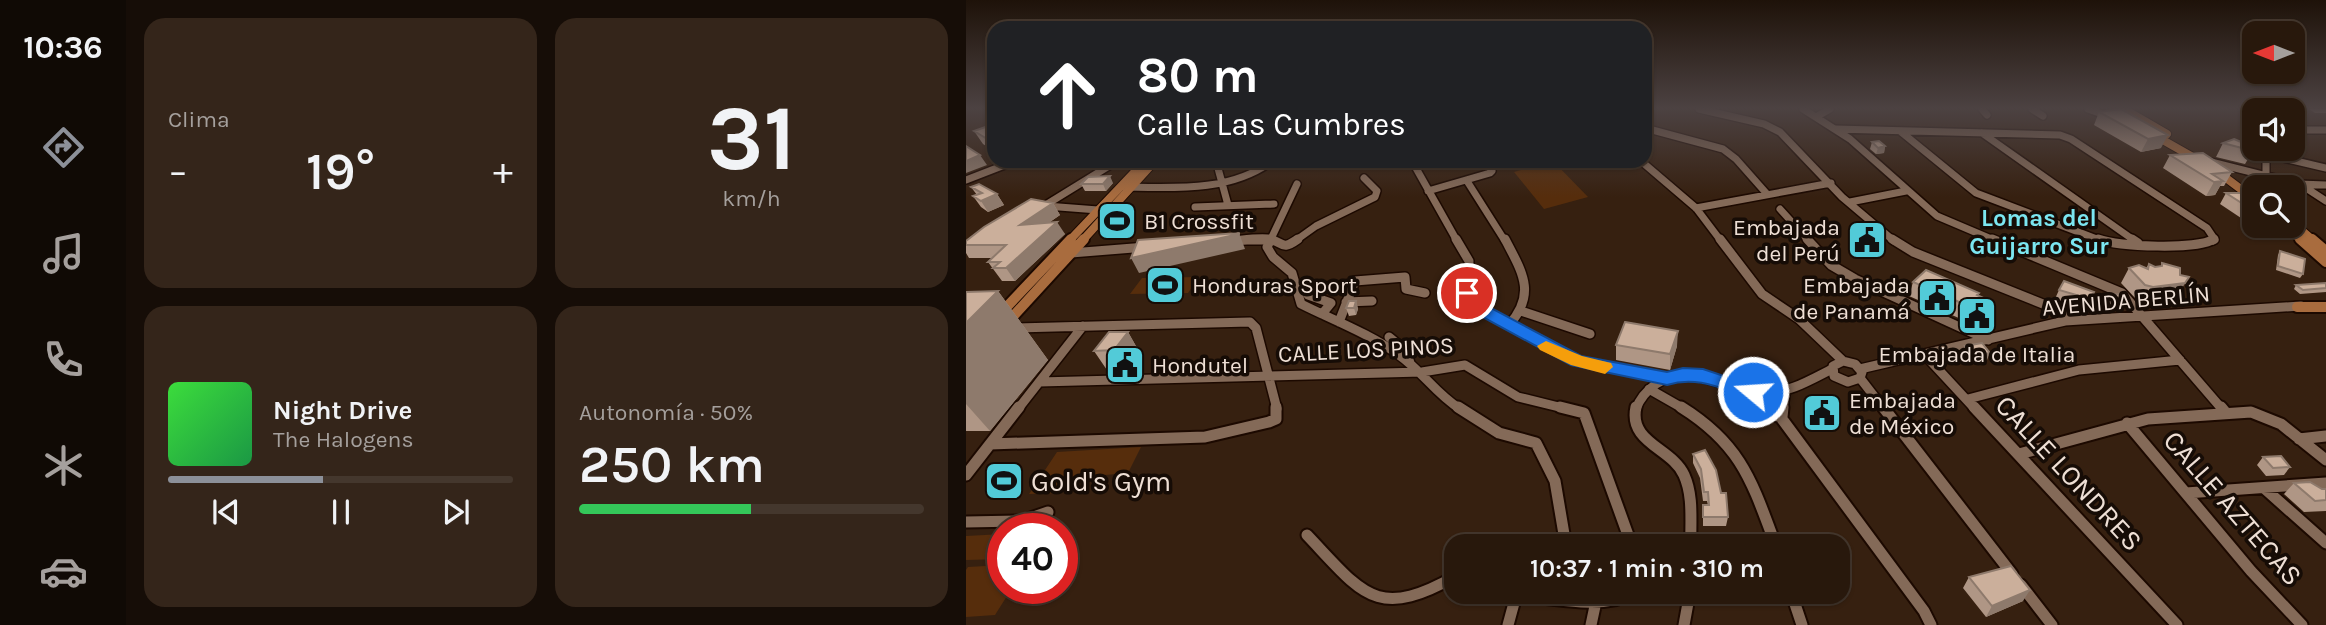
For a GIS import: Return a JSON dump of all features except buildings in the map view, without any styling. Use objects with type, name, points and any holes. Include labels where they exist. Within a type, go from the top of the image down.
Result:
[{"type":"main road","points":[[2165,138],[2207,161],[2242,189]]},
{"type":"main road","points":[[2171,138],[2242,184]]},
{"type":"main road","points":[[997,327],[1071,253],[1140,168]]},
{"type":"main road","points":[[997,327],[1098,210],[1147,168]]},
{"type":"main road","points":[[2305,236],[2326,252]]},
{"type":"main road","points":[[2303,238],[2326,262]]},
{"type":"main road","points":[[2297,307],[2323,304]]},
{"type":"street","points":[[1683,138],[1723,149],[1737,159],[1767,194]]},
{"type":"street","points":[[1784,138],[1893,241],[2082,320]]},
{"type":"street","points":[[1909,138],[1985,198],[2103,241],[2195,243],[2215,240],[2207,228],[2067,138]]},
{"type":"street","points":[[1991,138],[2138,243]]},
{"type":"street","points":[[1850,139],[1937,216],[2116,289],[2226,414]]},
{"type":"street","points":[[2266,175],[2266,155],[2326,168]]},
{"type":"street","points":[[2207,161],[2262,175]]},
{"type":"street","points":[[966,180],[997,168]]},
{"type":"street","points":[[1098,210],[1044,206],[1106,168]]},
{"type":"street","points":[[1218,168],[1228,205]]},
{"type":"street","points":[[1125,187],[1188,187],[1221,182],[1260,168]]},
{"type":"street","points":[[1416,168],[1469,261],[1471,269],[1468,300],[1509,326],[1577,361],[1667,378]]},
{"type":"street","points":[[1428,191],[1490,173],[1490,168]]},
{"type":"street","points":[[1650,168],[1696,208],[1749,281],[1771,301],[1810,328],[1843,361]]},
{"type":"street","points":[[1220,242],[1270,239],[1280,246],[1288,246],[1315,226],[1375,197],[1377,191],[1364,178]]},
{"type":"street","points":[[1467,181],[1488,210],[1522,273],[1526,295],[1521,311],[1509,326]]},
{"type":"street","points":[[1696,208],[1831,183]]},
{"type":"street","points":[[1297,184],[1270,239],[1268,250],[1292,273],[1301,304],[1339,321],[1395,352],[1422,372],[1431,386],[1451,404],[1499,433],[1531,439],[1541,448],[1555,481],[1564,534]]},
{"type":"street","points":[[2305,184],[2326,185]]},
{"type":"street","points":[[2305,188],[2326,201]]},
{"type":"street","points":[[1850,202],[1906,191]]},
{"type":"street","points":[[1195,207],[1274,204]]},
{"type":"street","points":[[1780,209],[1831,265],[1855,279],[1988,340]]},
{"type":"street","points":[[1071,253],[1151,247]]},
{"type":"street","points":[[1339,321],[1353,283],[1358,280],[1405,277],[1406,289],[1425,293]]},
{"type":"street","points":[[1308,295],[1331,303],[1322,314]]},
{"type":"street","points":[[2021,295],[2065,321]]},
{"type":"street","points":[[1346,302],[1372,301]]},
{"type":"street","name":"AVENIDA BERLÍN","points":[[1858,376],[1925,355],[2065,321],[2297,307]]},
{"type":"street","points":[[1521,311],[1590,334]]},
{"type":"street","points":[[990,444],[1205,437],[1260,425],[1276,419],[1278,414],[1256,328],[1250,322],[997,327]]},
{"type":"street","points":[[966,475],[1083,326]]},
{"type":"street","points":[[1389,337],[1406,351],[1410,363]]},
{"type":"street","name":"CALLE LONDRES","points":[[1925,355],[2177,625]]},
{"type":"street","points":[[1968,399],[2079,370],[2180,360]]},
{"type":"street","points":[[1835,374],[1835,363],[1851,362],[1868,392],[2052,625]]},
{"type":"street","name":"CALLE LOS PINOS","points":[[1039,382],[1422,372],[1465,365],[1518,397],[1584,413],[1628,534]]},
{"type":"street","points":[[1691,534],[1689,492],[1685,477],[1674,460],[1642,436],[1635,419],[1638,404],[1649,389],[1667,378],[1683,374],[1703,375],[1741,389],[1770,393],[1814,378],[1835,374],[1858,376]]},
{"type":"street","points":[[1782,419],[1786,388]]},
{"type":"street","points":[[1649,389],[1686,410],[1728,443],[1745,472],[1771,534]]},
{"type":"street","points":[[1741,389],[1782,419]]},
{"type":"street","points":[[1770,393],[1782,419],[1924,611],[1931,625]]},
{"type":"street","points":[[2019,454],[2127,423],[2226,414],[2264,415],[2326,460]]},
{"type":"street","name":"CALLE AZTECAS","points":[[2127,423],[2251,571],[2302,625]]},
{"type":"street","points":[[2298,439],[2326,436]]},
{"type":"street","points":[[2186,493],[2326,483]]},
{"type":"street","points":[[2264,488],[2326,543]]},
{"type":"street","points":[[966,522],[1022,521],[1048,512]]},
{"type":"street","points":[[1307,535],[1350,578],[1382,600],[1405,600],[1444,582]]},
{"type":"street","points":[[1508,625],[1514,604]]},
{"type":"street","points":[[1591,625],[1596,604]]},
{"type":"street","points":[[1684,625],[1688,604]]},
{"type":"street","points":[[1795,604],[1802,625]]},
{"type":"shaded area","points":[[1528,168],[1560,168],[1588,197],[1544,209],[1514,172]]},
{"type":"shaded area","name":"Honduras Sport","points":[[1199,277],[1188,293],[1130,294],[1142,278]]},
{"type":"shaded area","points":[[1141,447],[1128,473],[1070,478],[1060,493],[1029,494],[1057,452]]},
{"type":"shaded area","points":[[987,535],[987,559],[966,560],[966,536]]},
{"type":"shaded area","points":[[987,566],[987,604],[1002,604],[995,615],[966,617],[968,567]]},
{"type":"slow traffic","points":[[1546,346],[1570,359],[1605,367]]},
{"type":"place","name":"B1 Crossfit","points":[[1117,221]]},
{"type":"place","name":"Embajada del Perú","points":[[1867,240]]},
{"type":"place","name":"Honduras Sport","points":[[1165,285]]},
{"type":"place","name":"Embajada de Panamá","points":[[1937,298]]},
{"type":"place","name":"Embajada de Italia","points":[[1977,316]]},
{"type":"place","name":"Hondutel","points":[[1125,365]]},
{"type":"place","name":"Embajada de México","points":[[1822,413]]},
{"type":"place","name":"Gold's Gym","points":[[1004,481]]},
{"type":"district","name":"Lomas del Guijarro Sur","points":[[2039,232]]},
{"type":"route","points":[[1467,293],[1471,304],[1570,359],[1667,378],[1683,374],[1703,375],[1753,392]]}]
